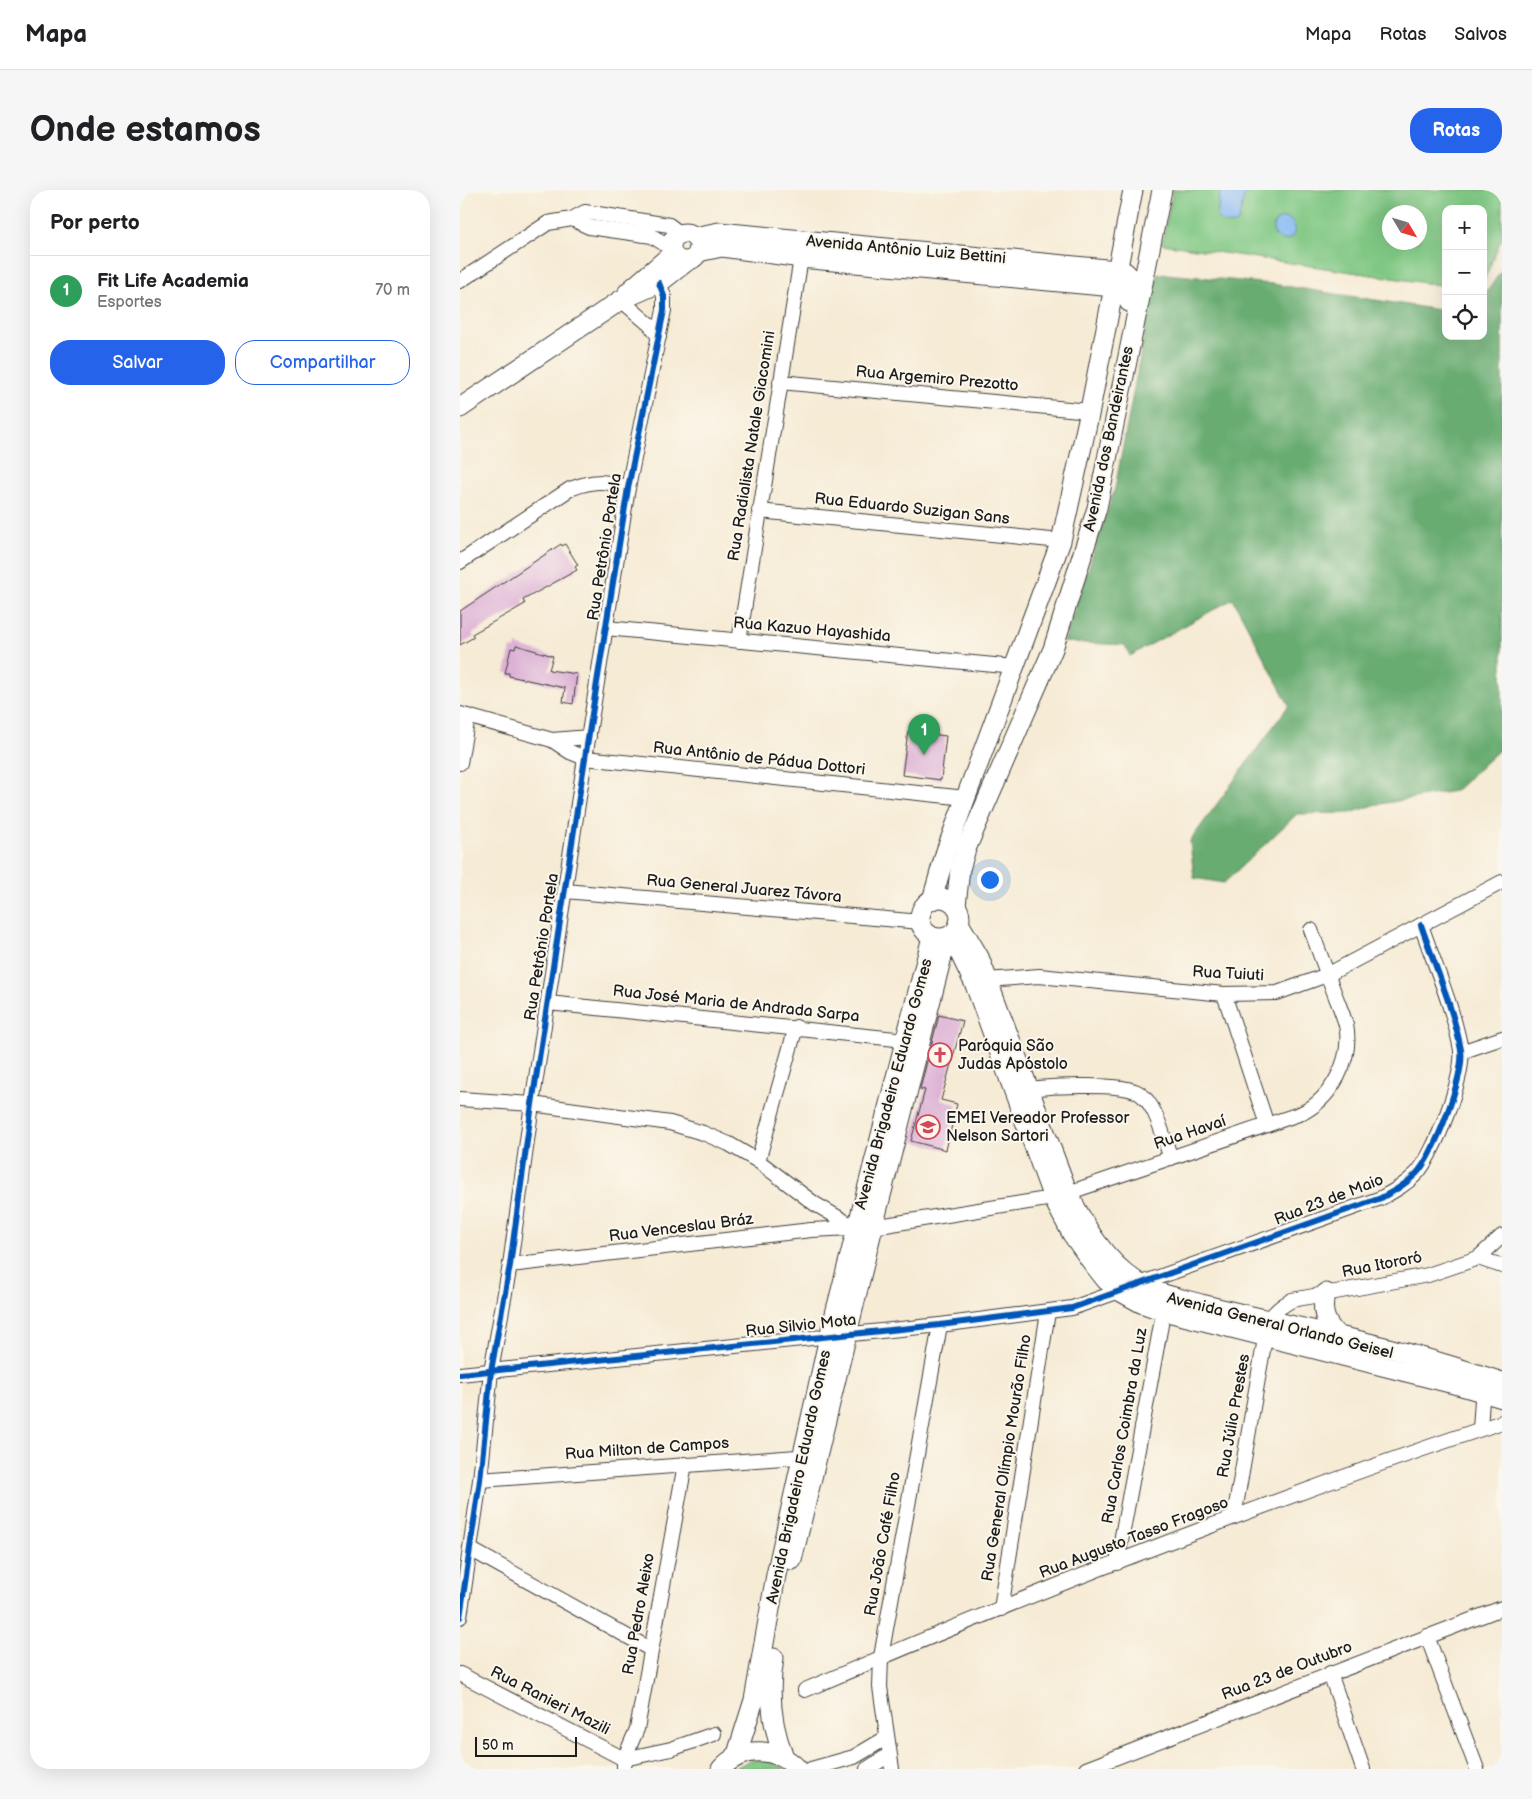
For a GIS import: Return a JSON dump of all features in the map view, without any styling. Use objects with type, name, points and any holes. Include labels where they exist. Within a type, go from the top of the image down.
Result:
[{"type":"main road","name":"Avenida dos Bandeirantes","points":[[921,922],[923,909],[932,900],[946,852],[1062,541],[1090,412],[1133,190]]},
{"type":"main road","name":"Avenida dos Bandeirantes","points":[[949,928],[966,849],[1053,649],[1097,508],[1162,190]]},
{"type":"main road","name":"Avenida Antônio Luiz Bettini","points":[[684,248],[719,232],[1116,279]]},
{"type":"main road","name":"Avenida Antônio Luiz Bettini","points":[[684,248],[722,247],[801,258],[1116,279]]},
{"type":"main road","points":[[460,408],[621,300],[659,283],[684,248]]},
{"type":"main road","points":[[621,300],[632,287],[684,248]]},
{"type":"main road","points":[[1116,279],[1129,275],[1132,283],[1119,356],[1119,395]]},
{"type":"main road","points":[[921,922],[923,928],[949,928],[945,899],[932,900]]},
{"type":"main road","name":"Avenida General Orlando Geisel","points":[[949,928],[979,958],[1021,1090]]},
{"type":"main road","name":"Avenida General Orlando Geisel","points":[[949,928],[1021,1090],[1061,1195],[1072,1234],[1090,1262],[1106,1280],[1121,1292],[1141,1303],[1166,1303],[1489,1383]]},
{"type":"main road","name":"Avenida Brigadeiro Eduardo Gomes","points":[[736,1757],[754,1700],[776,1575],[809,1456],[913,1040],[949,928]]},
{"type":"main road","name":"Avenida General Orlando Geisel","points":[[1061,1195],[1103,1252],[1122,1271],[1166,1303]]},
{"type":"main road","points":[[1326,1293],[1323,1305],[1324,1317],[1329,1328],[1336,1336]]},
{"type":"main road","name":"Avenida General Orlando Geisel","points":[[1267,1329],[1336,1336],[1489,1383],[1502,1398]]},
{"type":"main road","name":"Avenida Brigadeiro Eduardo Gomes","points":[[791,1763],[778,1743],[770,1705],[770,1677],[809,1456]]},
{"type":"main road","points":[[721,1769],[736,1757],[748,1752],[762,1751],[791,1763]]},
{"type":"street","points":[[460,281],[548,223],[572,219],[585,212],[669,225],[684,248]]},
{"type":"street","name":"Rua Radialista Natale Giacomini","points":[[739,640],[801,258]]},
{"type":"street","name":"Rua Petrônio Portela","points":[[460,1618],[480,1480],[491,1371],[510,1265],[532,1104],[585,758],[628,488],[664,310],[664,296],[659,283]]},
{"type":"street","points":[[621,300],[650,325],[659,337]]},
{"type":"street","name":"Rua Argemiro Prezotto","points":[[780,382],[1090,412]]},
{"type":"street","points":[[460,562],[570,488],[589,482],[609,482],[628,488]]},
{"type":"street","name":"Rua Eduardo Suzigan Sans","points":[[759,511],[1062,541]]},
{"type":"street","name":"Rua Kazuo Hayashida","points":[[606,628],[1015,667]]},
{"type":"street","points":[[460,763],[464,715]]},
{"type":"street","name":"Rua Antônio de Pádua Dottori","points":[[464,715],[552,740],[570,752],[585,758],[966,798]]},
{"type":"street","name":"Rua Antônio de Pádua Dottori","points":[[552,740],[589,736]]},
{"type":"street","name":"Rua Tuiuti","points":[[987,980],[1039,976],[1224,994],[1277,993],[1298,988],[1327,975],[1502,882]]},
{"type":"street","name":"Rua General Juarez Távora","points":[[565,891],[921,922]]},
{"type":"street","name":"Rua 23 de Maio","points":[[1139,1283],[1381,1198],[1401,1187],[1417,1173],[1438,1137],[1456,1082],[1461,1052],[1453,1017],[1422,925]]},
{"type":"street","name":"Rua Havaí","points":[[865,1228],[1061,1195],[1267,1125],[1315,1106],[1336,1081],[1348,1042],[1346,1025],[1312,930]]},
{"type":"street","points":[[1224,994],[1267,1125]]},
{"type":"street","name":"Rua José Maria de Andrada Sarpa","points":[[548,1003],[913,1040]]},
{"type":"street","points":[[758,1161],[796,1027]]},
{"type":"street","points":[[1461,1052],[1502,1038]]},
{"type":"street","points":[[1021,1090],[1119,1087],[1138,1092],[1151,1106],[1171,1158]]},
{"type":"street","points":[[460,1099],[532,1104],[670,1123],[729,1144],[758,1161],[815,1204],[865,1228]]},
{"type":"street","points":[[811,1230],[816,1218],[815,1204]]},
{"type":"street","name":"Rua Venceslau Bráz","points":[[510,1265],[811,1230],[865,1228]]},
{"type":"street","name":"Rua Itororó","points":[[1267,1329],[1281,1306],[1292,1300],[1428,1275],[1478,1258],[1502,1236]]},
{"type":"street","points":[[1478,1258],[1502,1266]]},
{"type":"street","name":"Rua Silvio Mota","points":[[460,1374],[838,1336],[1048,1312],[1072,1308],[1121,1292],[1139,1283]]},
{"type":"street","name":"Rua Carlos Coimbra da Luz","points":[[1117,1563],[1166,1303]]},
{"type":"street","name":"Rua General Olímpio Mourão Filho","points":[[1001,1608],[1048,1312]]},
{"type":"street","name":"Rua João Café Filho","points":[[890,1762],[880,1687],[881,1658],[940,1325]]},
{"type":"street","name":"Rua Júlio Prestes","points":[[1234,1517],[1267,1329]]},
{"type":"street","points":[[1480,1429],[1489,1383]]},
{"type":"street","name":"Rua Augusto Tasso Fragoso","points":[[805,1690],[1001,1608],[1234,1517],[1502,1422]]},
{"type":"street","name":"Rua Milton de Campos","points":[[480,1480],[809,1456]]},
{"type":"street","name":"Rua Pedro Aleixo","points":[[624,1764],[637,1729],[685,1464]]},
{"type":"street","points":[[470,1549],[650,1649]]},
{"type":"street","name":"Rua 23 de Outubro","points":[[1086,1769],[1108,1764],[1330,1673],[1502,1608]]},
{"type":"street","points":[[1427,1636],[1477,1769]]},
{"type":"street","points":[[1330,1673],[1363,1769]]},
{"type":"street","name":"Rua Ranieri Mazili","points":[[460,1674],[624,1764]]},
{"type":"street","points":[[624,1764],[714,1734]]},
{"type":"street","points":[[811,1769],[854,1757],[886,1738]]},
{"type":"street","points":[[867,1769],[890,1762]]},
{"type":"green space","points":[[1173,190],[1502,190],[1502,237],[1487,273],[1487,205],[1442,205],[1442,285],[1162,244]]},
{"type":"green space","points":[[1502,269],[1502,747],[1455,791],[1374,805],[1350,813],[1297,814],[1224,883],[1194,878],[1190,841],[1289,705],[1233,599],[1130,656],[1125,645],[1064,642],[1115,488],[1156,273],[1272,284],[1442,310],[1442,340],[1487,340],[1487,290]]},
{"type":"green space","points":[[751,1760],[765,1760],[786,1769],[733,1769]]},
{"type":"water","points":[[1220,190],[1252,190],[1244,196],[1238,223],[1226,224],[1217,217]]},
{"type":"water","points":[[1284,218],[1292,221],[1295,229],[1292,237],[1284,240],[1276,237],[1273,229],[1276,221]]},
{"type":"building","points":[[561,544],[562,546],[565,544],[578,565],[575,567],[577,570],[523,600],[525,604],[472,634],[474,637],[460,645],[460,611]]},
{"type":"building","points":[[516,645],[553,656],[549,670],[577,674],[573,704],[563,702],[565,688],[509,676],[509,673],[505,673],[511,648],[515,649]]},
{"type":"building","points":[[908,731],[946,736],[941,780],[902,775]]},
{"type":"building","points":[[939,1015],[963,1021],[941,1100],[957,1104],[946,1150],[911,1141],[925,1090],[920,1089]]},
{"type":"cycle path","points":[[460,1617],[480,1480],[491,1371],[510,1265],[532,1104],[585,758],[628,488],[664,310],[664,296],[659,283]]},
{"type":"cycle path","points":[[460,1374],[940,1325],[1072,1308],[1381,1198],[1408,1181],[1423,1165],[1447,1115],[1461,1062],[1458,1034],[1421,925]]},
{"type":"place","name":"Fit Life Academia","points":[[924,755]]},
{"type":"place","name":"Paróquia São Judas Apóstolo","points":[[940,1055]]},
{"type":"place","name":"EMEI Vereador Professor Nelson Sartori","points":[[928,1127]]}]
